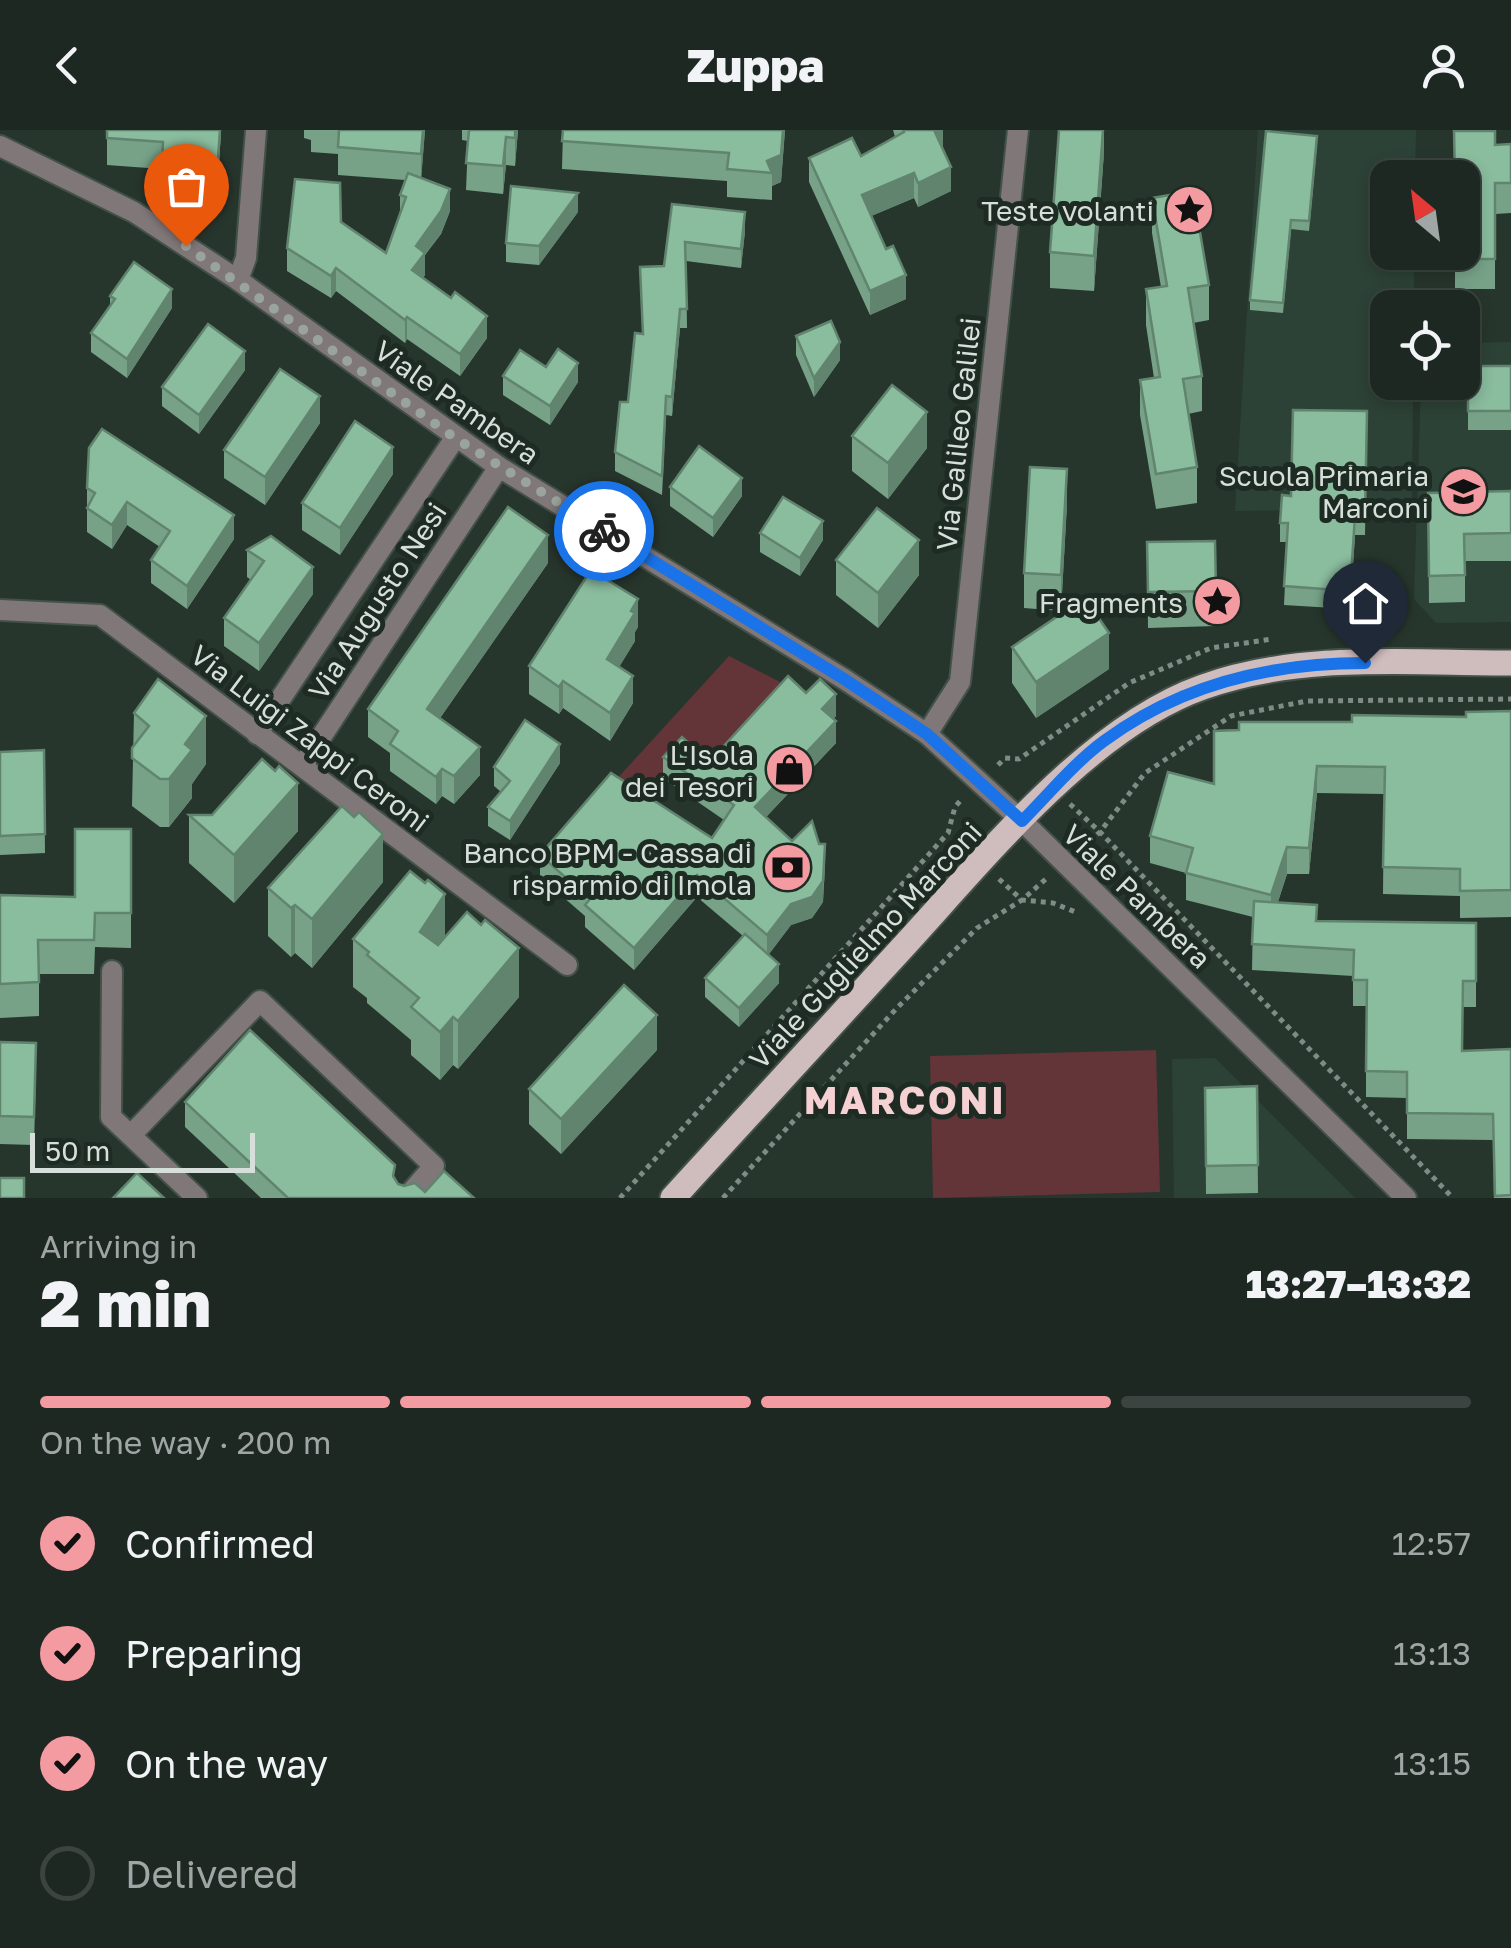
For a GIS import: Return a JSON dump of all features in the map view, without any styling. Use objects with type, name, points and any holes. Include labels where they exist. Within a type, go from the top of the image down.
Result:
[{"type":"main road","name":"Viale Guglielmo Marconi","points":[[673,1198],[1022,821],[1103,742],[1201,688],[1257,671],[1300,665],[1511,664]]},
{"type":"street","points":[[238,280],[246,258],[256,130]]},
{"type":"street","name":"Via Galileo Galilei","points":[[927,734],[960,682],[1018,130]]},
{"type":"street","name":"Viale Pambera","points":[[0,146],[134,212],[238,280],[498,467],[927,734],[1022,821],[1406,1198]]},
{"type":"street","name":"Via Augusto Nesi","points":[[257,734],[455,438]]},
{"type":"street","name":"Via Augusto Nesi","points":[[302,766],[498,467]]},
{"type":"street","name":"Via Luigi Zappi Ceroni","points":[[0,610],[100,615],[567,965]]},
{"type":"street","points":[[112,971],[111,1117],[198,1198]]},
{"type":"street","points":[[131,1136],[260,1000],[434,1166],[406,1198]]},
{"type":"path","points":[[1453,1198],[1100,832],[1145,773],[1232,716],[1307,701],[1511,699]]},
{"type":"path","points":[[620,1198],[948,833]]},
{"type":"path","points":[[723,1198],[977,928],[1022,900]]},
{"type":"shaded area","points":[[1258,130],[1416,130],[1415,160],[1370,160],[1370,270],[1414,270],[1414,290],[1370,290],[1370,400],[1413,400],[1412,509],[1235,511]]},
{"type":"shaded area","name":"Scuola Primaria Marconi","points":[[1511,342],[1511,622],[1436,623],[1414,599],[1420,400],[1480,400],[1480,343]]},
{"type":"shaded area","points":[[729,656],[792,688],[709,779],[681,754],[638,801],[615,781]]},
{"type":"shaded area","points":[[1156,1050],[1160,1192],[933,1198],[930,1056]]},
{"type":"shaded area","points":[[1215,1058],[1355,1198],[1174,1198],[1172,1059]]},
{"type":"building","points":[[107,130],[220,130],[217,172],[162,168],[163,142],[107,138]]},
{"type":"building","points":[[339,130],[423,130],[421,154],[338,147]]},
{"type":"building","points":[[469,130],[515,130],[515,138],[506,137],[503,166],[466,163]]},
{"type":"building","points":[[563,130],[783,130],[781,155],[767,161],[772,173],[727,169],[729,153],[562,141]]},
{"type":"building","points":[[903,130],[934,130],[951,167],[918,183],[914,173],[862,195],[886,249],[893,246],[906,275],[870,291],[809,158],[852,138],[861,156]]},
{"type":"building","points":[[1059,130],[1103,130],[1094,256],[1050,252]]},
{"type":"building","points":[[1266,131],[1317,136],[1309,221],[1291,220],[1283,303],[1250,300]]},
{"type":"building","points":[[1454,131],[1495,131],[1495,145],[1511,144],[1511,183],[1495,183],[1495,259],[1480,259],[1480,160],[1455,160]]},
{"type":"building","points":[[408,173],[450,189],[441,211],[416,246],[425,253],[412,270],[451,298],[455,292],[487,316],[460,354],[407,317],[405,320],[336,268],[331,276],[287,248],[295,179],[340,183],[341,222],[386,253],[406,197],[400,195]]},
{"type":"building","points":[[511,186],[578,193],[539,246],[506,243]]},
{"type":"building","points":[[1193,191],[1209,285],[1188,288],[1202,376],[1183,379],[1197,467],[1156,474],[1140,380],[1160,377],[1146,289],[1167,286],[1152,198]]},
{"type":"building","points":[[672,204],[745,212],[741,249],[685,242],[687,309],[680,309],[672,397],[666,396],[662,476],[615,452],[620,402],[628,402],[635,333],[643,334],[640,267],[664,266]]},
{"type":"building","points":[[134,262],[172,289],[127,359],[91,333]]},
{"type":"building","points":[[831,321],[840,342],[814,378],[796,336]]},
{"type":"building","points":[[208,324],[245,351],[199,415],[162,387]]},
{"type":"building","points":[[558,349],[578,363],[550,406],[503,376],[520,350],[546,367]]},
{"type":"building","points":[[1480,366],[1511,366],[1511,411],[1468,411],[1468,400],[1480,400]]},
{"type":"building","points":[[280,369],[320,396],[265,477],[224,450]]},
{"type":"building","points":[[892,385],[927,412],[888,463],[852,436]]},
{"type":"building","points":[[1293,410],[1367,411],[1365,516],[1355,516],[1350,591],[1284,586],[1288,523],[1280,523],[1282,495],[1291,496]]},
{"type":"building","points":[[355,421],[393,447],[340,528],[302,503]]},
{"type":"building","points":[[102,429],[234,515],[187,586],[151,560],[170,531],[127,502],[112,525],[87,508],[95,493],[87,488],[89,448]]},
{"type":"building","points":[[699,446],[742,478],[713,518],[670,487]]},
{"type":"building","points":[[1030,467],[1067,469],[1061,575],[1024,573]]},
{"type":"building","points":[[1511,491],[1511,533],[1464,534],[1465,575],[1429,576],[1428,493]]},
{"type":"building","points":[[783,497],[823,521],[800,558],[760,533]]},
{"type":"building","points":[[508,507],[548,535],[427,709],[480,747],[454,776],[442,769],[436,777],[390,744],[398,731],[368,709]]},
{"type":"building","points":[[877,508],[919,540],[878,593],[836,560]]},
{"type":"building","points":[[271,536],[313,567],[259,643],[224,618],[264,561],[247,550]]},
{"type":"building","points":[[1215,541],[1216,591],[1148,592],[1147,542]]},
{"type":"building","points":[[591,570],[638,599],[631,611],[635,613],[607,659],[633,676],[610,713],[563,681],[559,687],[529,666]]},
{"type":"building","points":[[1085,598],[1109,633],[1036,682],[1012,647]]},
{"type":"building","points":[[788,676],[806,693],[820,679],[836,694],[822,709],[836,721],[755,807],[792,841],[812,821],[819,844],[825,844],[823,881],[812,897],[791,904],[767,935],[697,875],[634,948],[585,905],[590,899],[540,855],[611,773],[712,838],[734,805],[663,757],[682,737],[709,762]]},
{"type":"building","points":[[158,679],[206,716],[185,744],[192,750],[169,779],[160,779],[132,758],[132,748],[149,726],[134,713]]},
{"type":"building","points":[[1511,711],[1511,890],[1460,891],[1460,869],[1383,867],[1385,767],[1317,766],[1309,848],[1287,847],[1271,895],[1186,873],[1193,848],[1150,836],[1168,772],[1214,784],[1214,731],[1239,730],[1239,722],[1352,722],[1352,715],[1466,717],[1466,712]]},
{"type":"building","points":[[525,720],[560,744],[510,821],[488,807],[510,781],[494,767]]},
{"type":"building","points":[[44,750],[45,834],[0,836],[0,752]]},
{"type":"building","points":[[262,759],[275,771],[279,766],[298,783],[234,855],[189,815],[212,815]]},
{"type":"building","points":[[342,806],[354,817],[359,812],[383,834],[312,919],[295,905],[291,908],[268,888]]},
{"type":"building","points":[[75,829],[131,829],[131,913],[95,913],[94,940],[38,940],[39,982],[0,984],[0,895],[75,897]]},
{"type":"building","points":[[410,871],[445,894],[420,932],[438,945],[467,912],[481,925],[485,920],[519,948],[458,1021],[453,1017],[440,1032],[411,1007],[419,998],[353,939]]},
{"type":"building","points":[[1254,901],[1317,905],[1316,921],[1476,923],[1476,981],[1463,981],[1462,1051],[1511,1049],[1511,1195],[1495,1196],[1493,1114],[1407,1113],[1407,1072],[1366,1071],[1367,980],[1353,980],[1354,950],[1252,944]]},
{"type":"building","points":[[745,934],[779,964],[739,1008],[705,978]]},
{"type":"building","points":[[624,985],[657,1015],[561,1119],[529,1089]]},
{"type":"building","points":[[250,1030],[395,1165],[393,1176],[398,1184],[415,1183],[425,1192],[444,1171],[474,1198],[288,1198],[185,1102]]},
{"type":"building","points":[[0,1042],[36,1043],[34,1117],[0,1116]]},
{"type":"building","points":[[1257,1086],[1258,1165],[1206,1166],[1205,1088]]},
{"type":"building","points":[[137,1173],[164,1198],[113,1198]]},
{"type":"building","points":[[0,1178],[24,1178],[24,1198],[0,1198]]},
{"type":"way so far","points":[[186,246],[455,438],[604,531]]},
{"type":"place","name":"Teste volanti","points":[[1189,210]]},
{"type":"place","name":"Scuola Primaria Marconi","points":[[1464,491]]},
{"type":"place","name":"Fragments","points":[[1218,602]]},
{"type":"place","name":"L'Isola dei Tesori","points":[[789,770]]},
{"type":"place","name":"Banco BPM - Cassa di risparmio di Imola","points":[[787,868]]},
{"type":"district","name":"MARCONI","points":[[905,1099]]},
{"type":"route","points":[[604,531],[927,734],[1022,821],[1103,742],[1201,688],[1257,671],[1365,663]]}]
